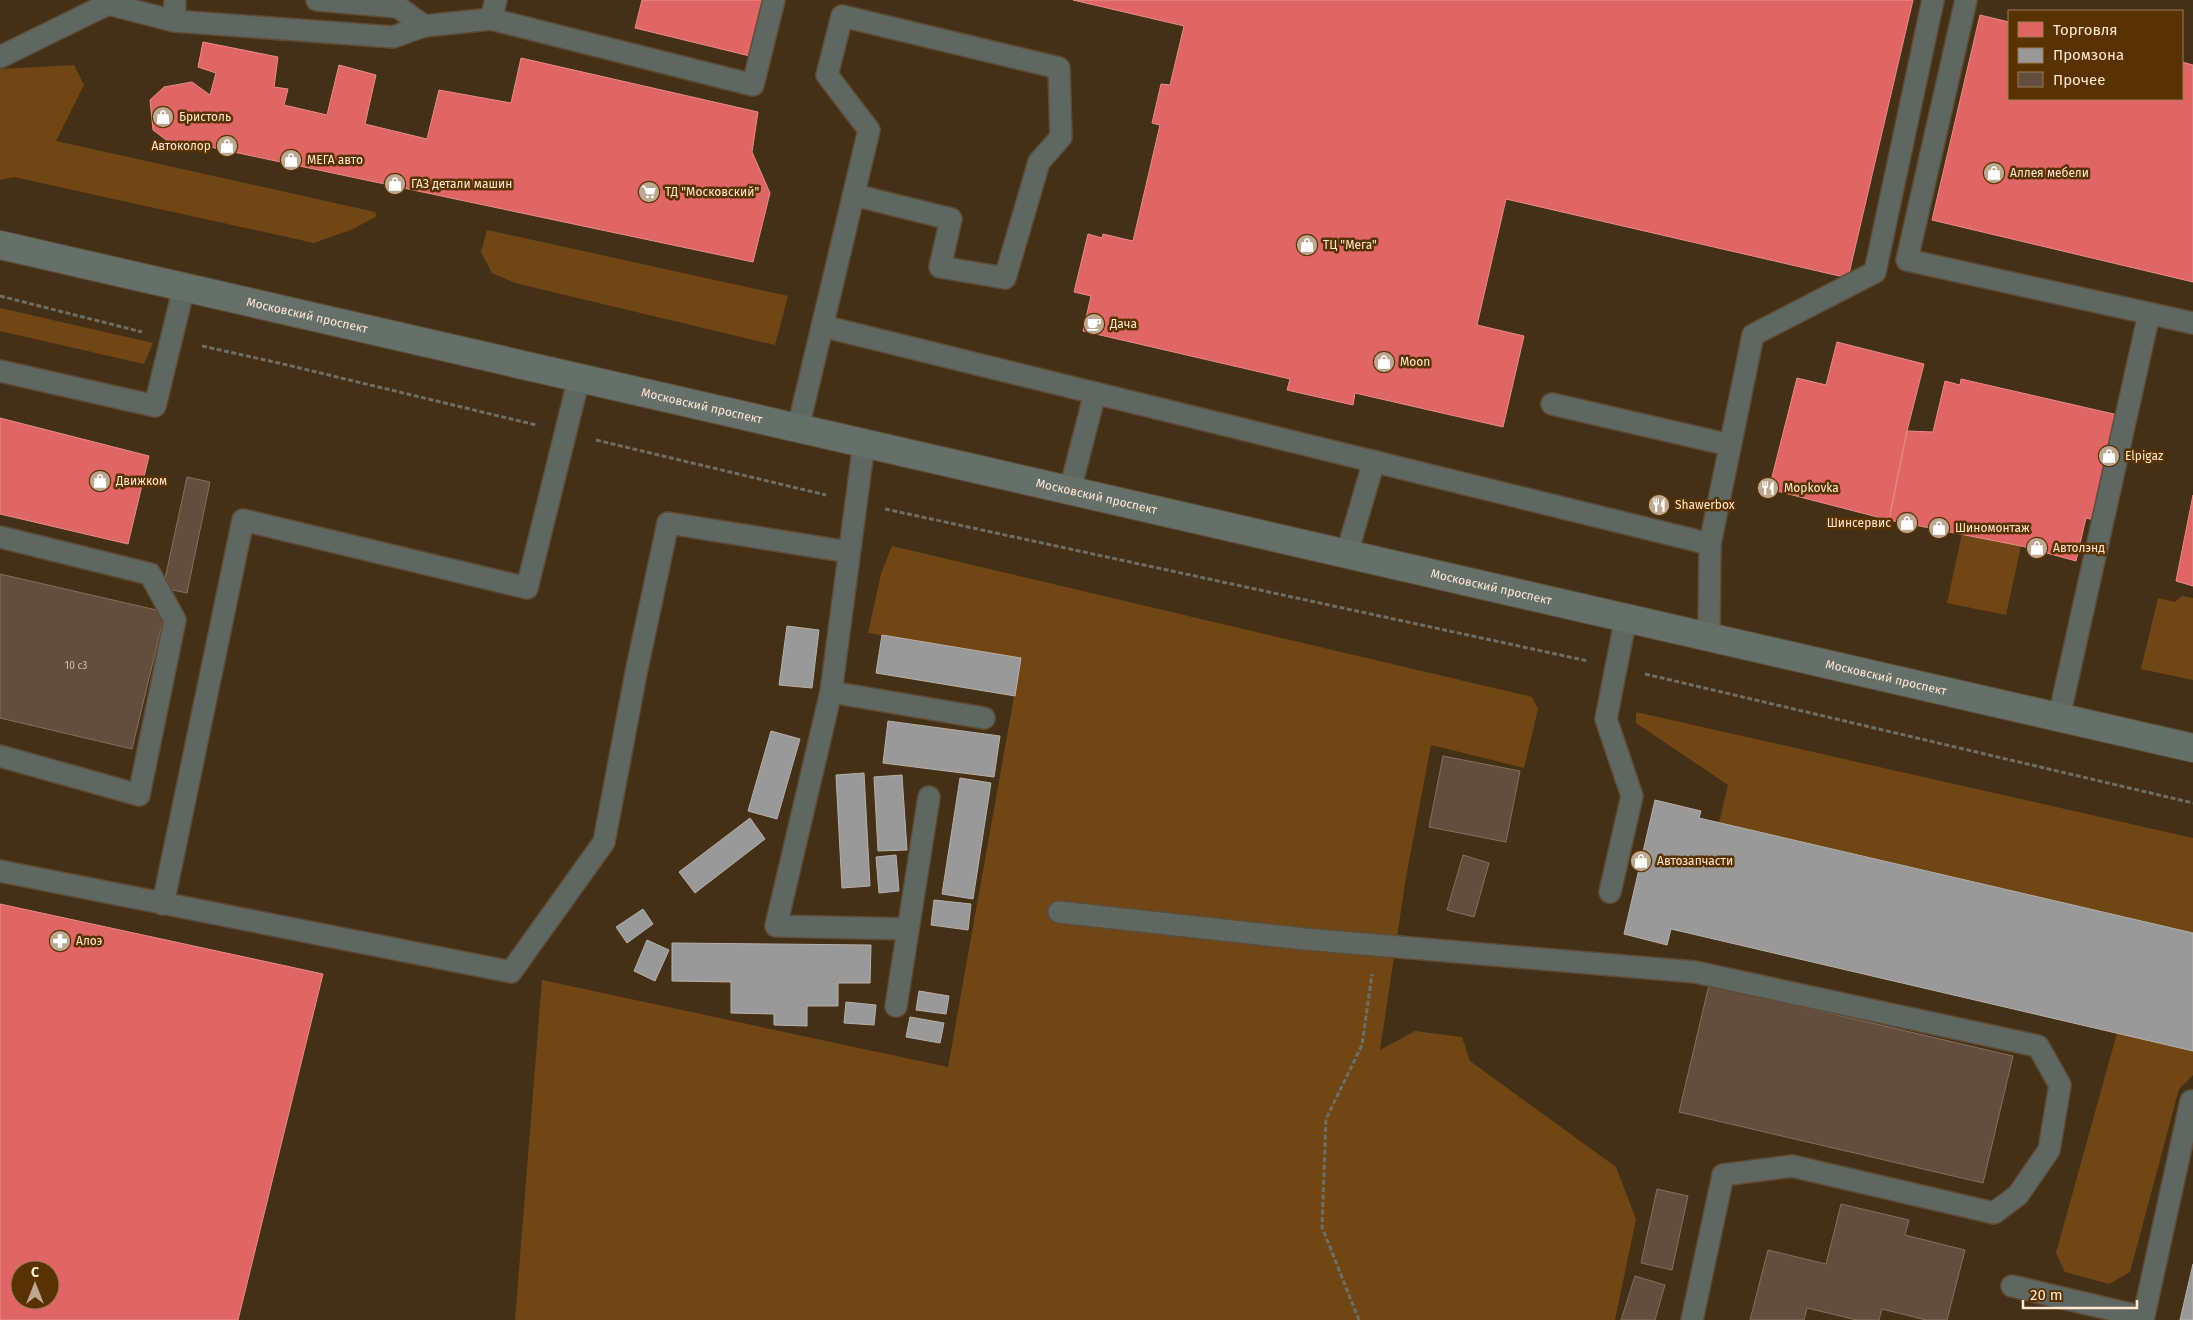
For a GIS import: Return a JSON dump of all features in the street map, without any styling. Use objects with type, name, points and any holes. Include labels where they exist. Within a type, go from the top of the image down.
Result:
[{"type":"main road","name":"Московский проспект","points":[[0,245],[2193,748]]},
{"type":"lane","points":[[316,0],[398,7],[424,26]]},
{"type":"lane","points":[[0,57],[116,2],[393,37],[424,26],[494,10],[753,85],[774,0]]},
{"type":"lane","points":[[1875,272],[1933,0]]},
{"type":"lane","points":[[1907,260],[1966,0]]},
{"type":"lane","points":[[798,428],[869,130],[826,75],[842,16],[1059,68],[1061,137],[1039,162],[1005,278],[940,267],[951,219],[854,195]]},
{"type":"lane","points":[[1709,636],[1710,544],[1753,335],[1875,272],[1907,260],[2193,323]]},
{"type":"lane","points":[[0,371],[155,406],[184,287]]},
{"type":"lane","points":[[2059,717],[2150,314]]},
{"type":"lane","points":[[822,326],[1710,544]]},
{"type":"lane","points":[[163,904],[244,520],[527,588],[579,378]]},
{"type":"lane","points":[[1070,490],[1096,393]]},
{"type":"lane","points":[[1552,404],[1730,445]]},
{"type":"lane","points":[[864,443],[831,692],[776,926],[908,929]]},
{"type":"lane","points":[[1347,553],[1374,461]]},
{"type":"lane","points":[[0,871],[511,972],[604,842],[636,673],[668,523],[849,552]]},
{"type":"lane","points":[[0,537],[150,574],[175,620],[139,795],[0,756]]},
{"type":"lane","points":[[1610,892],[1632,796],[1606,719],[1626,617]]},
{"type":"lane","points":[[831,692],[984,718]]},
{"type":"lane","points":[[896,1006],[929,797]]},
{"type":"lane","points":[[1059,912],[1376,945],[1695,972],[2038,1046],[2060,1085],[2049,1150],[2018,1195],[1994,1213],[1792,1166],[1723,1175],[1692,1320]]},
{"type":"lane","points":[[2012,1286],[2143,1318],[2191,1100],[2193,1101]]},
{"type":"path","points":[[0,296],[172,340],[280,362],[856,503],[1616,668],[2193,803]]},
{"type":"path","points":[[1359,1320],[1322,1227],[1326,1119],[1362,1045],[1376,945]]},
{"type":"shaded area","points":[[74,65],[84,85],[56,141],[375,212],[377,216],[353,229],[314,243],[14,177],[0,180],[0,69]]},
{"type":"shaded area","points":[[487,230],[788,296],[775,345],[515,283],[492,273],[481,252]]},
{"type":"shaded area","points":[[0,308],[153,343],[144,364],[0,331]]},
{"type":"shaded area","points":[[1962,534],[2021,546],[2006,615],[1947,603]]},
{"type":"shaded area","points":[[892,546],[1532,697],[1538,709],[1524,768],[1431,745],[1406,877],[1380,1050],[1415,1031],[1462,1037],[1470,1061],[1616,1167],[1636,1219],[1615,1320],[515,1320],[542,980],[948,1067],[1021,658],[868,633],[881,574]]},
{"type":"shaded area","points":[[2182,596],[2193,598],[2193,680],[2141,669],[2158,598],[2175,602]]},
{"type":"shaded area","points":[[1636,712],[2193,838],[2193,933],[1719,823],[1728,785],[1636,723]]},
{"type":"shaded area","points":[[2117,1033],[2193,1051],[2193,1075],[2179,1089],[2130,1272],[2109,1284],[2065,1272],[2056,1253]]},
{"type":"building: Торговля","points":[[642,0],[768,0],[754,57],[635,28]]},
{"type":"building: Торговля","points":[[1073,0],[1913,0],[1848,278],[1506,199],[1477,325],[1524,336],[1503,427],[1355,393],[1353,405],[1287,390],[1290,379],[1083,331],[1091,296],[1074,292],[1088,234],[1102,238],[1103,234],[1133,241],[1160,125],[1152,123],[1161,84],[1170,85],[1184,26]]},
{"type":"building: Торговля","points":[[1980,15],[2008,22],[2008,100],[2183,100],[2183,62],[2193,65],[2193,282],[1932,220]]},
{"type":"building: Торговля","points":[[203,42],[278,57],[274,87],[288,89],[284,105],[327,115],[339,65],[376,75],[365,124],[427,139],[439,90],[511,103],[521,58],[758,112],[752,152],[770,193],[753,262],[205,146],[178,149],[153,130],[150,100],[164,87],[192,82],[210,95],[216,73],[198,67]]},
{"type":"building: Торговля","points":[[1837,342],[1924,364],[1907,431],[1889,520],[1769,489],[1797,378],[1826,385]]},
{"type":"building: Торговля","points":[[1961,379],[2118,415],[2094,520],[2086,518],[2076,561],[2021,546],[1889,520],[1907,431],[1933,432],[1945,381],[1960,385]]},
{"type":"building: Торговля","points":[[0,418],[149,456],[128,544],[0,514]]},
{"type":"building: Торговля","points":[[2193,495],[2193,586],[2176,581]]},
{"type":"building: Торговля","points":[[0,904],[323,974],[238,1320],[0,1320]]},
{"type":"building: Промзона","points":[[787,626],[819,630],[812,688],[779,685]]},
{"type":"building: Промзона","points":[[882,635],[1021,658],[1015,696],[876,673]]},
{"type":"building: Промзона","points":[[888,721],[1000,736],[994,777],[883,763]]},
{"type":"building: Промзона","points":[[771,731],[800,739],[777,819],[748,811]]},
{"type":"building: Промзона","points":[[864,773],[870,886],[842,888],[836,775]]},
{"type":"building: Промзона","points":[[902,775],[907,850],[878,851],[874,777]]},
{"type":"building: Промзона","points":[[960,778],[991,783],[973,899],[942,894]]},
{"type":"building: Промзона","points":[[1655,800],[1701,811],[1699,818],[2193,933],[2193,1051],[1671,929],[1667,945],[1624,934]]},
{"type":"building: Промзона","points":[[750,818],[765,839],[695,893],[679,872]]},
{"type":"building: Промзона","points":[[896,855],[899,891],[879,893],[876,857]]},
{"type":"building: Промзона","points":[[934,900],[971,904],[968,930],[931,925]]},
{"type":"building: Промзона","points":[[643,909],[653,924],[627,943],[616,927]]},
{"type":"building: Промзона","points":[[647,940],[669,950],[655,981],[634,971]]},
{"type":"building: Промзона","points":[[672,943],[871,945],[870,983],[838,983],[838,1006],[807,1006],[807,1026],[774,1025],[774,1014],[731,1013],[731,982],[672,981]]},
{"type":"building: Промзона","points":[[919,991],[949,996],[946,1014],[916,1010]]},
{"type":"building: Промзона","points":[[846,1002],[876,1005],[874,1025],[844,1023]]},
{"type":"building: Промзона","points":[[910,1017],[944,1023],[940,1043],[906,1037]]},
{"type":"building: Промзона","points":[[2193,1264],[2193,1320],[2180,1320]]},
{"type":"building: Прочее","points":[[187,477],[210,482],[187,593],[163,588]]},
{"type":"building: Прочее","points":[[0,574],[165,612],[132,749],[0,718]]},
{"type":"building: Прочее","points":[[1443,756],[1520,771],[1506,842],[1429,827]]},
{"type":"building: Прочее","points":[[1463,855],[1489,863],[1474,917],[1447,910]]},
{"type":"building: Прочее","points":[[1709,985],[2013,1056],[1983,1183],[1679,1112]]},
{"type":"building: Прочее","points":[[1657,1189],[1688,1196],[1672,1270],[1641,1263]]},
{"type":"building: Прочее","points":[[1841,1204],[1909,1220],[1905,1235],[1965,1250],[1947,1320],[1926,1320],[1882,1309],[1879,1320],[1857,1320],[1807,1308],[1804,1320],[1750,1320],[1768,1250],[1826,1264]]},
{"type":"building: Прочее","points":[[1635,1276],[1665,1285],[1655,1320],[1621,1320]]},
{"type":"place","name":"Бристоль","points":[[163,117]]},
{"type":"place","name":"Автоколор","points":[[227,146]]},
{"type":"place","name":"МЕГА авто","points":[[291,160]]},
{"type":"place","name":"Аллея мебели","points":[[1994,173]]},
{"type":"place","name":"ГАЗ детали машин","points":[[395,184]]},
{"type":"place","name":"ТД \"Московский\"","points":[[649,192]]},
{"type":"place","name":"ТЦ \"Мега\"","points":[[1307,245]]},
{"type":"place","name":"Дача","points":[[1094,324]]},
{"type":"place","name":"Moon","points":[[1384,362]]},
{"type":"place","name":"Elpigaz","points":[[2109,456]]},
{"type":"place","name":"Движком","points":[[100,481]]},
{"type":"place","name":"Mopkovka","points":[[1768,488]]},
{"type":"place","name":"Shawerbox","points":[[1659,505]]},
{"type":"place","name":"Шинсервис","points":[[1907,523]]},
{"type":"place","name":"Шиномонтаж","points":[[1939,528]]},
{"type":"place","name":"Автолэнд","points":[[2037,548]]},
{"type":"place","name":"Автозапчасти","points":[[1641,861]]},
{"type":"place","name":"Алоэ","points":[[60,941]]}]
